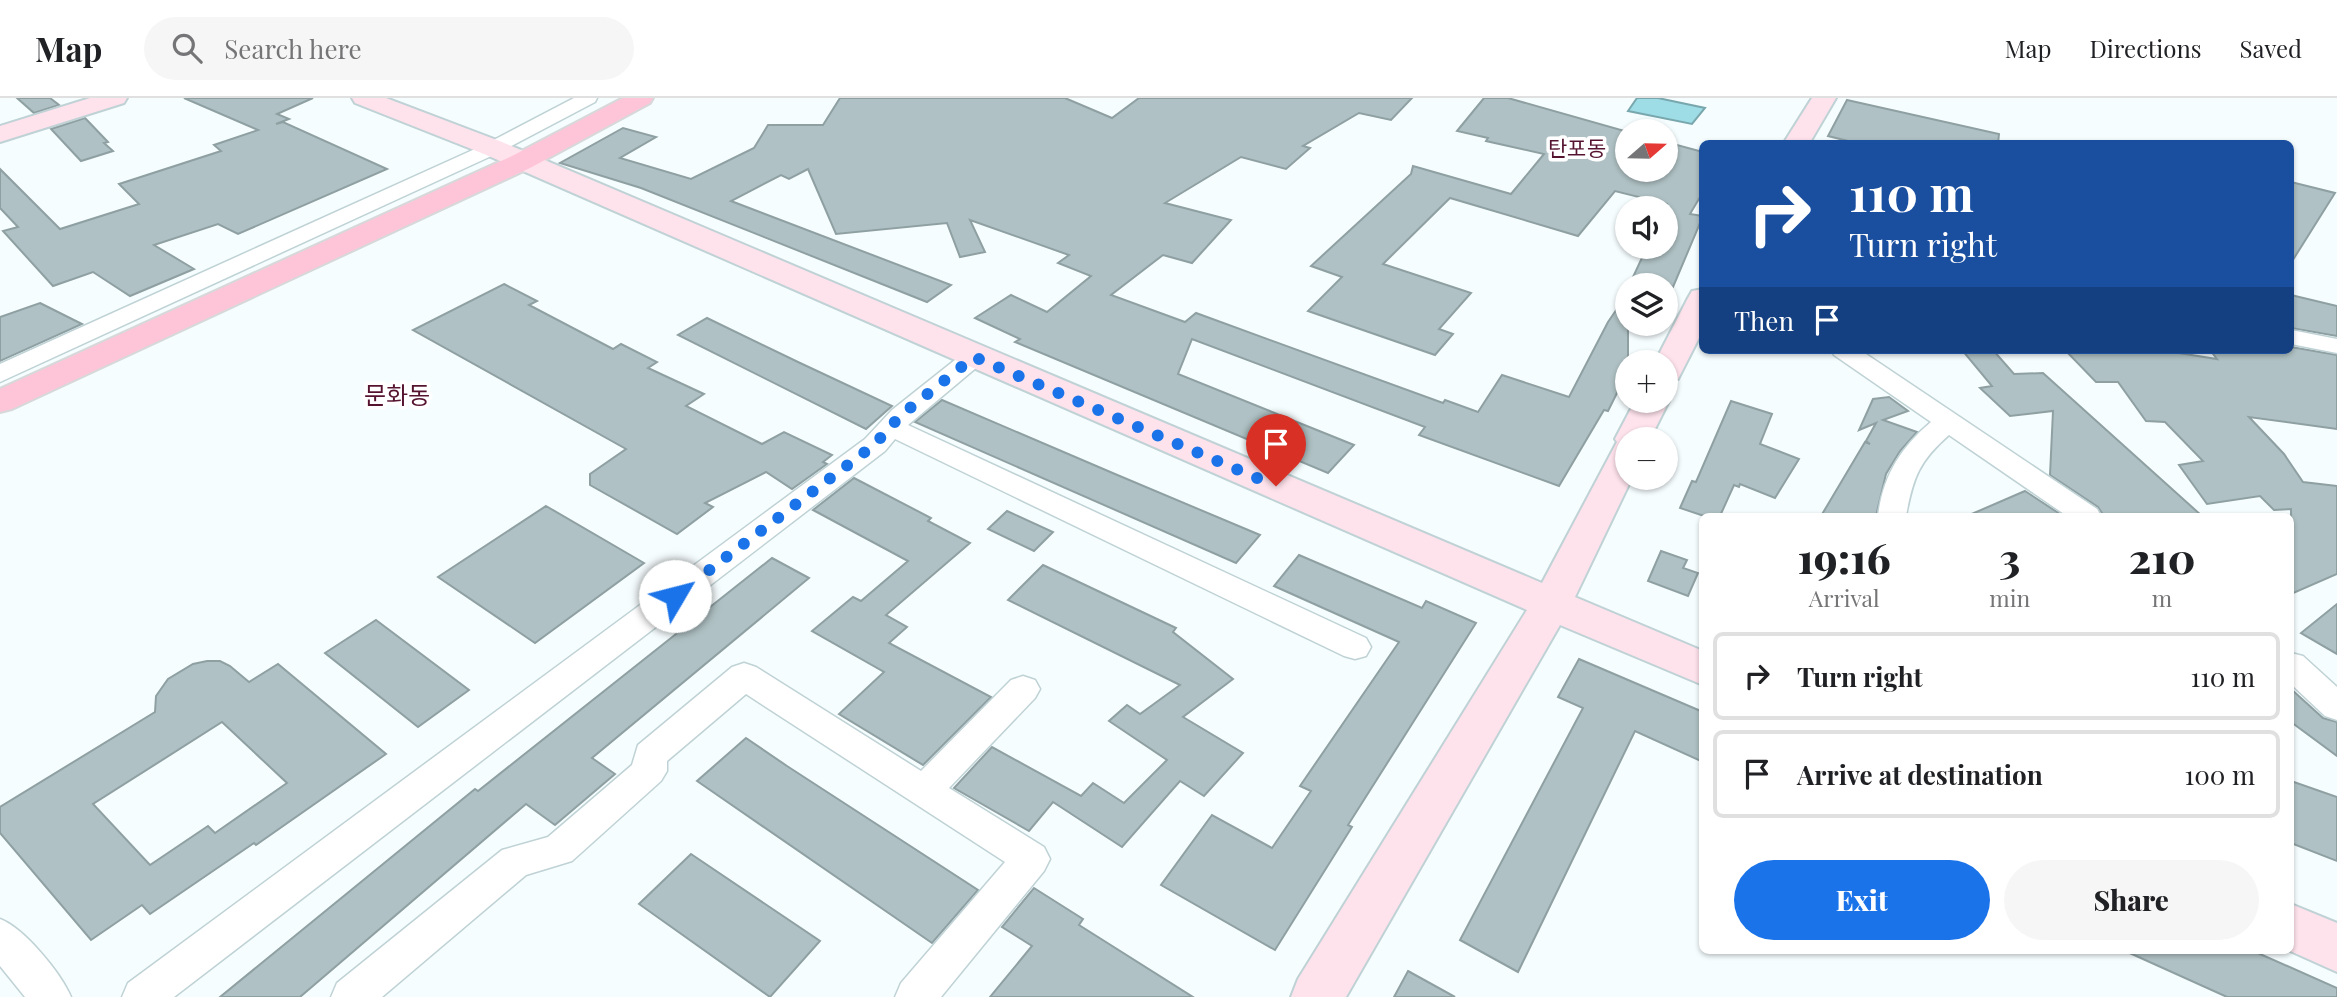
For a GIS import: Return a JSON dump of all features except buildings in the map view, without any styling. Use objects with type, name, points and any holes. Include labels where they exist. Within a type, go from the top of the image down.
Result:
[{"type":"main road","points":[[0,402],[507,155],[641,98]]},
{"type":"street","points":[[0,134],[115,98]]},
{"type":"street","points":[[364,98],[507,155],[1699,667]]},
{"type":"street","points":[[0,374],[507,155],[588,98]]},
{"type":"street","points":[[1798,140],[1824,98]]},
{"type":"street","points":[[1677,350],[1699,306]]},
{"type":"street","points":[[2294,338],[2337,346]]},
{"type":"street","points":[[1849,354],[2083,513]]},
{"type":"street","points":[[142,997],[874,445],[901,415],[974,357]]},
{"type":"street","points":[[1892,513],[1896,483],[1914,449],[1948,422]]},
{"type":"street","points":[[891,427],[1355,647]]},
{"type":"street","points":[[1317,997],[1552,603],[1615,476]]},
{"type":"street","points":[[2294,669],[2337,707]]},
{"type":"street","points":[[351,997],[515,862],[559,850],[649,771],[650,755],[744,676],[1031,859],[915,997]]},
{"type":"street","points":[[924,792],[1023,689]]},
{"type":"street","points":[[2294,928],[2337,948]]},
{"type":"street","points":[[0,937],[51,997]]},
{"type":"water","points":[[1637,98],[1658,98],[1705,108],[1692,124],[1678,119],[1628,111]]},
{"type":"district","name":"탄포동","points":[[1577,147]]},
{"type":"district","name":"문화동","points":[[397,394]]},
{"type":"route","points":[[675,596],[874,445],[901,415],[974,357],[1276,486]]}]
